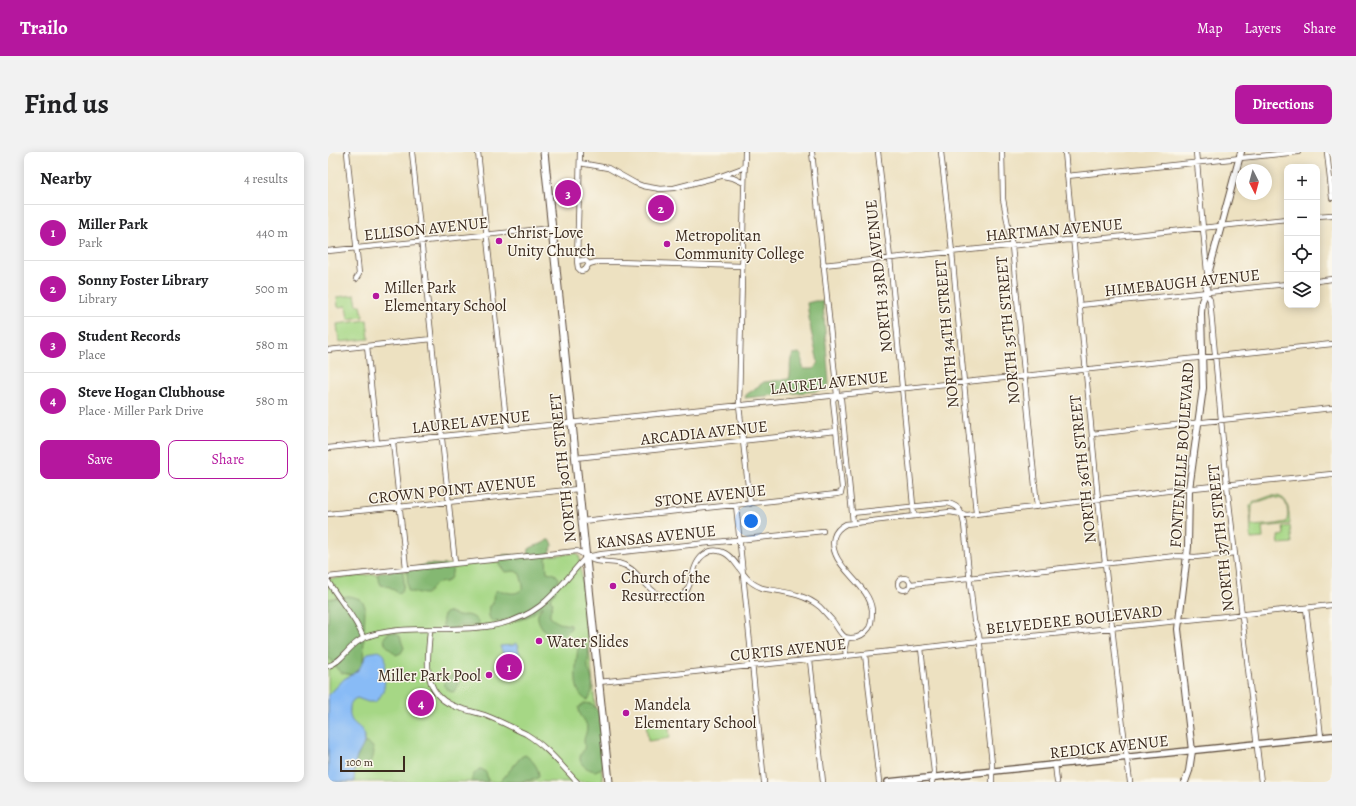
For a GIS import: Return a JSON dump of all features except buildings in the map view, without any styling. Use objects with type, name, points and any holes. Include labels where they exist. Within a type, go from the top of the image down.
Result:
[{"type":"highway","name":"NORTH 30TH STREET","points":[[544,152],[609,782]]},
{"type":"main road","name":"FONTENELLE BOULEVARD","points":[[1185,782],[1189,771],[1192,751],[1178,629],[1187,557],[1189,489],[1203,388],[1202,301],[1206,292],[1208,275],[1240,155]]},
{"type":"street","points":[[347,152],[359,274],[356,279]]},
{"type":"street","points":[[412,152],[455,563]]},
{"type":"street","points":[[478,152],[507,430]]},
{"type":"street","points":[[580,152],[577,261],[580,271],[585,270],[589,264],[596,262],[742,266]]},
{"type":"street","points":[[745,152],[739,405],[750,504]]},
{"type":"street","points":[[812,152],[837,394],[841,399],[852,523]]},
{"type":"street","name":"NORTH 33RD AVENUE","points":[[878,152],[890,258],[914,516]]},
{"type":"street","name":"NORTH 34TH STREET","points":[[941,152],[952,252],[976,513]]},
{"type":"street","name":"NORTH 35TH STREET","points":[[1002,152],[1003,199],[1012,246],[1037,507]]},
{"type":"street","name":"NORTH 36TH STREET","points":[[1065,152],[1098,499],[1130,782]]},
{"type":"street","points":[[1196,152],[1208,275]]},
{"type":"street","points":[[1067,176],[1197,163],[1240,155],[1298,152]]},
{"type":"street","points":[[1328,152],[1332,198]]},
{"type":"street","points":[[580,163],[608,168],[635,183],[660,189],[674,188],[721,176],[745,167]]},
{"type":"street","points":[[721,176],[733,178],[744,183]]},
{"type":"street","points":[[1320,216],[1332,214]]},
{"type":"street","name":"HARTMAN AVENUE","points":[[824,265],[1068,240],[1078,241],[1284,219]]},
{"type":"street","name":"ELLISON AVENUE","points":[[328,251],[551,228]]},
{"type":"street","points":[[577,261],[585,260],[589,264]]},
{"type":"street","points":[[1320,281],[1332,279]]},
{"type":"street","name":"HIMEBAUGH AVENUE","points":[[1080,305],[1284,284]]},
{"type":"street","name":"NORTH 37TH STREET","points":[[1206,292],[1210,300],[1227,485],[1261,782]]},
{"type":"street","points":[[328,350],[432,339]]},
{"type":"street","name":"LAUREL AVENUE","points":[[328,448],[837,394],[1332,344]]},
{"type":"street","points":[[367,346],[377,443]]},
{"type":"street","points":[[836,431],[833,400],[837,394]]},
{"type":"street","points":[[1092,434],[1332,408]]},
{"type":"street","name":"ARCADIA AVENUE","points":[[575,458],[836,431]]},
{"type":"street","name":"STONE AVENUE","points":[[582,521],[841,493],[842,488],[836,431]]},
{"type":"street","points":[[392,442],[406,568]]},
{"type":"street","points":[[328,666],[336,662],[363,637],[389,631],[408,629],[466,629],[483,627],[503,623],[528,613],[548,599],[586,557],[595,560],[615,562],[627,567],[655,592],[668,598],[677,597],[686,591],[691,583],[693,569],[697,561],[710,551],[717,551],[726,554],[734,560],[750,582],[762,588],[802,596],[815,603],[825,612],[842,634],[847,638],[852,638],[863,635],[871,624],[872,615],[870,603],[865,590],[842,564],[834,552],[833,540],[835,534],[842,526],[852,523],[950,512],[961,514],[1037,507],[1332,474]]},
{"type":"street","name":"CROWN POINT AVENUE","points":[[328,514],[578,489]]},
{"type":"street","points":[[852,513],[948,503],[956,505],[960,508],[961,514]]},
{"type":"street","points":[[736,505],[764,782]]},
{"type":"street","name":"BELVEDERE BOULEVARD","points":[[961,514],[964,524],[974,621],[979,641],[1179,621]]},
{"type":"street","name":"KANSAS AVENUE","points":[[328,577],[575,550],[586,557],[823,531]]},
{"type":"street","points":[[911,584],[1176,556],[1195,557],[1235,553]]},
{"type":"street","points":[[328,581],[356,622],[363,637]]},
{"type":"street","points":[[1179,621],[1332,605]]},
{"type":"street","points":[[1306,608],[1321,737]]},
{"type":"street","points":[[430,629],[429,671],[431,683],[438,695],[448,703],[488,716],[531,738],[540,744],[577,782]]},
{"type":"street","points":[[846,656],[845,647],[847,638]]},
{"type":"street","points":[[979,641],[992,782]]},
{"type":"street","name":"CURTIS AVENUE","points":[[599,682],[979,641]]},
{"type":"street","points":[[921,648],[934,772],[933,780]]},
{"type":"street","points":[[865,654],[879,782]]},
{"type":"street","points":[[810,660],[823,782]]},
{"type":"street","name":"REDICK AVENUE","points":[[888,782],[933,780],[992,771],[1055,764],[1332,736]]},
{"type":"street","points":[[1055,764],[1057,782]]},
{"type":"green space","points":[[355,295],[357,305],[361,305],[363,317],[348,319],[346,306],[338,307],[337,297]]},
{"type":"green space","points":[[822,301],[823,304],[829,384],[827,390],[745,398],[746,395],[764,382],[789,379],[793,354],[799,353],[802,355],[802,364],[804,369],[814,369],[818,362],[807,303]]},
{"type":"green space","points":[[367,320],[369,339],[339,342],[337,324]]},
{"type":"green space","points":[[1270,496],[1281,497],[1287,504],[1290,524],[1262,527],[1263,538],[1251,539],[1250,506],[1254,502]],"holes":[[[1273,497],[1282,499],[1285,502],[1288,514],[1286,522],[1252,526],[1252,506],[1255,503]]]},
{"type":"green space","points":[[1290,526],[1292,543],[1279,544],[1278,536],[1284,535],[1283,527]]},
{"type":"green space","points":[[547,540],[552,542],[553,545],[546,559],[547,572],[555,574],[559,578],[557,588],[550,600],[553,602],[550,617],[558,623],[571,625],[571,628],[563,635],[557,637],[547,633],[543,629],[538,618],[538,613],[543,606],[522,619],[496,622],[492,621],[489,615],[489,606],[493,604],[493,596],[495,592],[499,590],[513,593],[518,592],[523,588],[520,574],[515,571],[505,572],[499,564],[498,559],[503,555],[528,556],[529,549]]},
{"type":"green space","points":[[577,553],[580,558],[603,782],[328,782],[328,579]]},
{"type":"green space","points":[[426,564],[452,565],[451,578],[445,582],[435,584],[427,594],[410,592],[408,590],[407,571]]},
{"type":"green space","points":[[402,570],[404,585],[400,593],[390,587],[381,585],[377,575],[381,572]]},
{"type":"green space","points":[[348,596],[359,599],[363,602],[365,607],[363,663],[362,668],[353,675],[342,673],[338,670],[328,656],[328,599]]},
{"type":"green space","points":[[448,612],[458,616],[471,616],[476,619],[479,625],[458,626],[447,631],[443,625],[443,618],[445,613]]},
{"type":"green space","points":[[389,632],[397,633],[400,636],[404,648],[401,653],[396,655],[385,644],[384,638]]},
{"type":"green space","points":[[581,644],[586,645],[589,653],[588,668],[591,676],[592,689],[587,700],[578,691],[576,684],[578,647]]},
{"type":"green space","points":[[454,675],[458,678],[459,684],[455,691],[451,692],[443,685],[450,676]]},
{"type":"green space","points":[[585,703],[592,704],[599,712],[604,763],[602,768],[595,771],[585,767],[580,761],[580,755],[584,750],[584,740],[587,727],[580,713],[579,707]]},
{"type":"green space","points":[[668,720],[670,738],[648,741],[646,722]]},
{"type":"green space","points":[[363,743],[368,743],[371,745],[374,754],[373,758],[368,764],[358,766],[355,762]]},
{"type":"green space","points":[[525,755],[535,764],[539,777],[526,781],[500,782],[521,757]]},
{"type":"green space","points":[[479,769],[486,773],[488,782],[471,782],[473,775]]},
{"type":"water","points":[[515,643],[519,646],[518,648],[522,661],[514,661],[505,656],[500,646],[514,645]]},
{"type":"water","points":[[378,651],[384,654],[386,659],[384,685],[381,696],[375,702],[368,702],[357,698],[351,703],[350,706],[352,721],[362,730],[365,737],[364,743],[356,760],[354,782],[328,782],[328,696],[344,679],[359,669],[368,653]]},
{"type":"place","name":"Student Records","points":[[568,193]]},
{"type":"place","name":"Sonny Foster Library","points":[[661,208]]},
{"type":"place","name":"Christ-Love Unity Church","points":[[499,241]]},
{"type":"place","name":"Metropolitan Community College","points":[[667,244]]},
{"type":"place","name":"Miller Park Elementary School","points":[[376,296]]},
{"type":"place","name":"Church of the Resurrection","points":[[613,586]]},
{"type":"place","name":"Water Slides","points":[[539,641]]},
{"type":"place","name":"Miller Park","points":[[509,667]]},
{"type":"place","name":"Miller Park Pool","points":[[489,675]]},
{"type":"place","name":"Steve Hogan Clubhouse","points":[[421,703]]},
{"type":"place","name":"Mandela Elementary School","points":[[626,713]]}]
